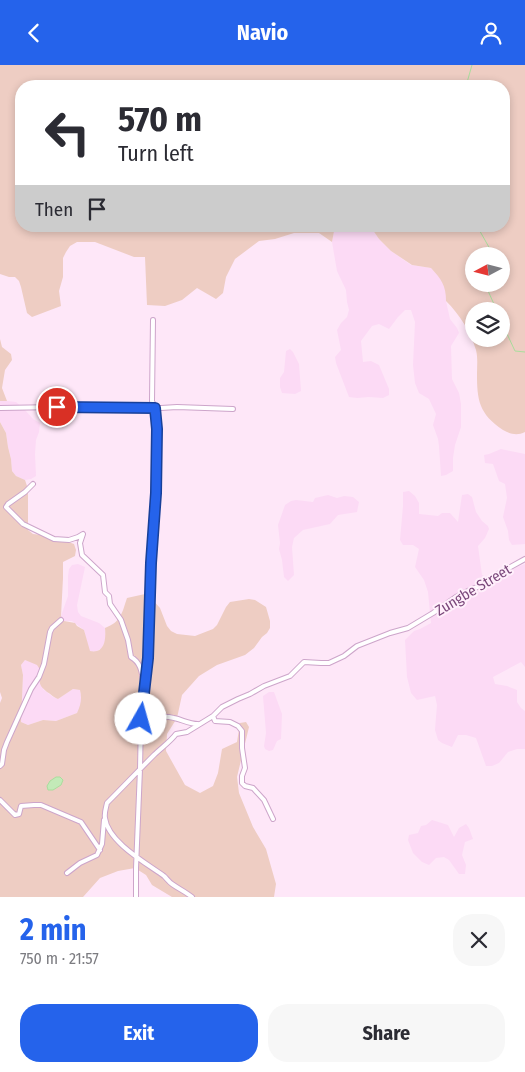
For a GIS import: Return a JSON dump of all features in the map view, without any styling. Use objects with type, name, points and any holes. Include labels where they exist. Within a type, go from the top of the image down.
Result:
[{"type":"street","points":[[136,897],[141,719],[148,658],[151,563],[156,493],[157,429],[155,408],[152,401],[153,320]]},
{"type":"street","points":[[0,408],[177,407],[233,409]]},
{"type":"street","points":[[33,484],[6,507],[23,524],[54,539],[68,540],[82,534],[80,543],[82,555],[103,575],[105,592],[121,620],[128,640],[131,657],[140,665],[145,688]]},
{"type":"street","name":"Zungbe Street","points":[[104,818],[108,803],[176,734],[187,732],[213,716],[222,707],[264,686],[290,676],[304,662],[329,663],[358,647],[390,633],[408,628],[456,597],[491,582],[496,575],[525,559]]},
{"type":"street","points":[[0,766],[4,750],[44,664],[50,632],[61,620]]},
{"type":"street","points":[[213,716],[215,721],[230,722],[238,726],[242,731],[245,768],[242,783],[253,788],[264,800],[273,819]]},
{"type":"street","points":[[141,719],[169,717],[192,724],[200,724]]},
{"type":"street","points":[[0,800],[15,815],[20,814],[21,807],[41,805],[61,815],[76,819],[84,825],[100,850]]},
{"type":"street","points":[[67,873],[80,863],[97,855],[104,836],[104,818]]},
{"type":"street","points":[[104,818],[110,833],[136,858],[192,897]]},
{"type":"shaded area","points":[[0,65],[525,65],[525,432],[519,434],[508,433],[489,418],[481,406],[477,383],[475,347],[510,347],[510,302],[465,302],[465,326],[446,301],[444,286],[431,268],[412,265],[391,251],[374,232],[510,232],[510,80],[15,80],[15,232],[334,232],[332,242],[319,233],[294,233],[275,239],[259,241],[235,259],[226,277],[223,293],[216,299],[197,288],[182,300],[165,306],[147,305],[145,257],[134,257],[95,242],[77,242],[70,246],[66,252],[63,258],[63,277],[59,291],[61,306],[32,317],[27,313],[19,281],[15,277],[0,274]]},
{"type":"shaded area","points":[[334,232],[374,232],[391,251],[411,265],[431,268],[441,279],[446,290],[446,301],[450,319],[459,333],[451,346],[452,379],[459,393],[461,404],[461,427],[455,445],[453,471],[446,475],[441,476],[438,439],[433,425],[436,414],[429,399],[419,393],[415,383],[413,365],[415,322],[411,310],[405,310],[389,329],[379,324],[372,326],[361,341],[363,362],[371,361],[379,365],[389,389],[389,395],[383,398],[349,397],[335,357],[341,350],[337,330],[347,317],[349,310],[346,290],[337,271],[332,242]]},
{"type":"shaded area","points":[[0,339],[2,347],[11,354],[12,360],[5,370],[2,388],[7,401],[0,401]]},
{"type":"shaded area","points":[[290,349],[299,364],[301,391],[295,394],[282,393],[280,387],[286,351]]},
{"type":"shaded area","points":[[0,401],[16,402],[33,419],[40,423],[36,440],[36,476],[31,479],[25,480],[16,476],[12,471],[6,433],[0,422]]},
{"type":"shaded area","points":[[0,422],[6,433],[12,471],[16,476],[25,480],[28,489],[28,530],[33,534],[51,536],[74,544],[75,556],[63,562],[61,616],[64,621],[75,623],[84,630],[90,651],[102,648],[105,641],[105,628],[118,620],[127,598],[145,594],[160,608],[171,631],[177,634],[195,636],[213,629],[230,602],[249,599],[255,600],[266,607],[270,628],[254,648],[245,655],[217,665],[199,676],[182,695],[177,718],[167,734],[166,751],[185,785],[200,793],[213,786],[218,773],[222,749],[237,742],[240,723],[246,722],[249,727],[237,777],[239,793],[253,827],[266,849],[276,884],[274,897],[172,897],[152,885],[146,875],[135,868],[118,871],[100,878],[83,897],[0,897],[0,703],[2,698],[0,692]],"holes":[[[25,660],[37,665],[41,671],[40,681],[44,690],[58,699],[73,689],[80,690],[81,701],[77,713],[56,721],[43,720],[28,725],[21,722],[23,675],[21,665]]]},
{"type":"shaded area","points":[[501,449],[525,454],[525,544],[512,545],[509,540],[503,517],[507,498],[505,484],[499,481],[493,464],[485,463],[484,455]]},
{"type":"shaded area","points":[[409,491],[419,503],[419,514],[438,516],[442,513],[450,513],[458,522],[462,495],[468,494],[472,497],[476,512],[489,529],[485,538],[478,546],[482,575],[497,579],[525,564],[525,667],[521,662],[493,677],[495,684],[517,690],[517,702],[525,711],[525,749],[508,752],[499,763],[492,766],[486,766],[476,738],[458,735],[452,747],[438,740],[435,730],[437,705],[435,696],[417,700],[411,693],[407,677],[405,640],[414,631],[431,623],[428,592],[424,580],[415,567],[419,549],[413,545],[403,545],[400,540],[403,492]]},
{"type":"shaded area","points":[[328,495],[337,498],[344,496],[353,497],[359,502],[357,512],[338,515],[330,524],[303,530],[294,538],[292,547],[294,575],[288,581],[284,577],[279,549],[278,525],[285,505],[296,500],[313,502],[315,498]]},
{"type":"shaded area","points":[[78,564],[85,567],[77,605],[78,612],[81,616],[99,623],[105,628],[106,640],[102,648],[95,652],[89,651],[84,630],[72,621],[64,621],[61,616],[68,596],[69,569],[72,565]]},
{"type":"shaded area","points":[[25,660],[37,664],[41,670],[43,689],[53,697],[58,699],[73,689],[80,690],[81,706],[77,713],[56,721],[43,720],[28,725],[21,722],[23,675],[21,665]]},
{"type":"shaded area","points":[[269,692],[274,692],[282,714],[281,739],[277,741],[273,750],[269,751],[264,746],[266,733],[263,696]]},
{"type":"shaded area","points":[[60,777],[63,780],[61,785],[53,790],[48,790],[47,786],[50,781]]},
{"type":"shaded area","points":[[432,820],[448,825],[454,837],[459,828],[466,824],[469,828],[473,839],[465,842],[462,855],[466,865],[465,874],[459,874],[449,860],[444,857],[436,858],[429,865],[422,862],[413,853],[408,840],[409,835],[418,833],[421,826],[426,825]]},
{"type":"waterway","points":[[468,80],[472,65]]},
{"type":"waterway","points":[[480,232],[489,247]]},
{"type":"waterway","points":[[489,293],[493,302]]},
{"type":"waterway","points":[[510,340],[515,351],[525,352]]},
{"type":"route","points":[[57,407],[155,408],[157,429],[156,493],[151,563],[148,658],[141,719]]}]
